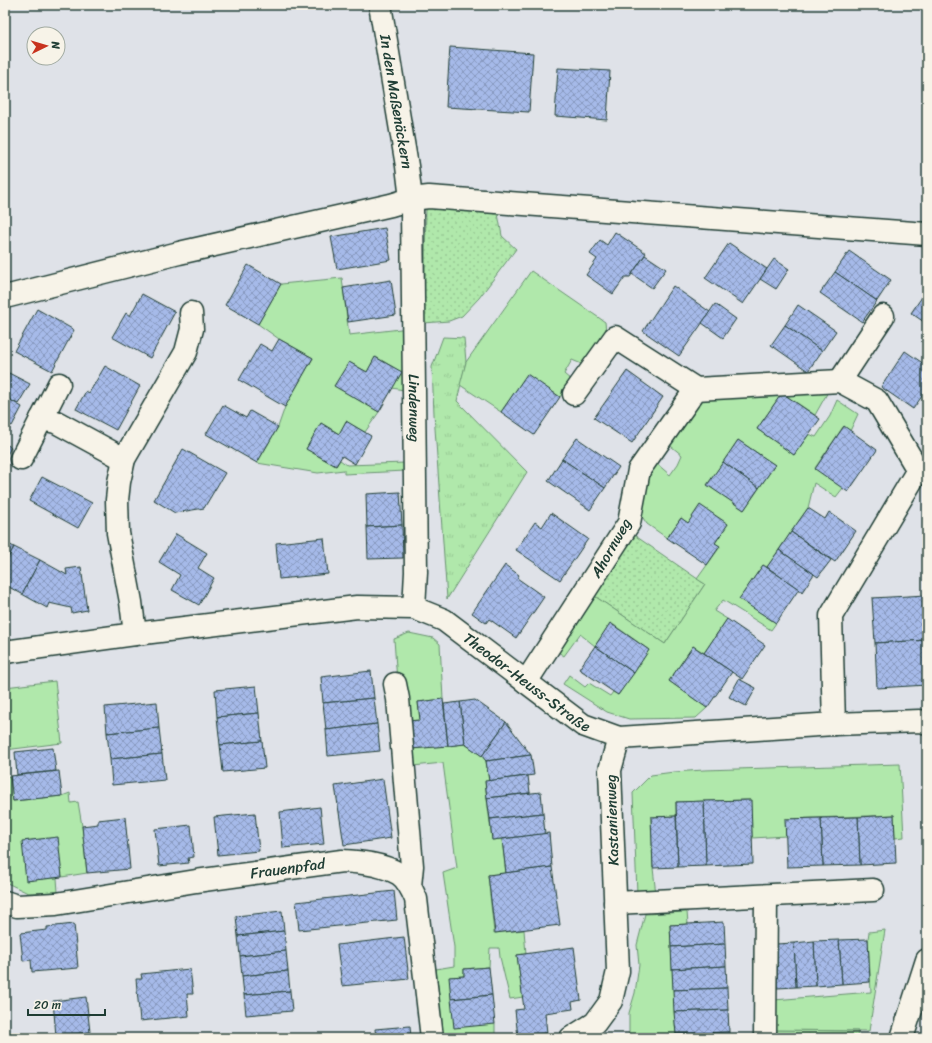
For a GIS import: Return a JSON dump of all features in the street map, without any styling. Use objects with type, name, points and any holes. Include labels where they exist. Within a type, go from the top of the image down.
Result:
[{"type":"street","name":"In den Maßenäckern","points":[[380,5],[412,204]]},
{"type":"street","points":[[5,297],[178,253],[391,205],[412,204],[429,197],[927,234]]},
{"type":"street","name":"Lindenweg","points":[[412,204],[416,572],[414,608]]},
{"type":"street","points":[[135,634],[131,602],[118,533],[118,488],[124,459],[186,352],[192,329],[191,313]]},
{"type":"street","points":[[840,381],[883,316]]},
{"type":"street","points":[[574,394],[614,331],[696,389],[840,381],[877,401],[922,463],[831,616],[834,724]]},
{"type":"street","points":[[21,459],[59,384]]},
{"type":"street","name":"Ahornweg","points":[[526,682],[630,523],[639,470],[696,389]]},
{"type":"street","points":[[41,419],[56,422],[124,459]]},
{"type":"street","name":"Theodor-Heuss-Straße","points":[[5,652],[135,634],[357,607],[414,608],[444,620],[583,725],[619,738],[834,724],[920,721],[927,723]]},
{"type":"street","points":[[395,684],[412,866],[410,886]]},
{"type":"street","name":"Kastanienweg","points":[[571,1038],[595,1023],[611,1001],[618,971],[610,770],[619,738]]},
{"type":"street","name":"Frauenpfad","points":[[5,902],[18,906],[56,904],[196,881],[342,861],[363,862],[386,868],[400,874],[410,886],[416,899],[432,1038]]},
{"type":"street","points":[[616,903],[873,890]]},
{"type":"street","points":[[765,1038],[766,896]]},
{"type":"street","points":[[902,1038],[927,960]]},
{"type":"green space","points":[[426,205],[497,208],[502,236],[516,249],[479,298],[462,316],[449,321],[424,323]]},
{"type":"green space","points":[[531,271],[605,322],[607,341],[589,367],[572,360],[564,374],[571,380],[560,397],[527,375],[501,412],[460,385],[466,362]]},
{"type":"green space","points":[[342,278],[349,335],[409,328],[410,391],[392,388],[401,372],[376,357],[367,372],[349,362],[335,386],[379,412],[365,432],[346,422],[339,434],[321,423],[306,449],[336,466],[340,460],[347,465],[405,463],[405,471],[344,474],[344,470],[318,473],[257,463],[278,427],[285,407],[313,358],[279,339],[258,324],[281,284]]},
{"type":"green space","points":[[443,337],[464,338],[466,362],[457,401],[527,472],[447,599],[432,367]]},
{"type":"green space","points":[[829,390],[815,415],[782,393],[757,429],[794,455],[809,434],[816,437],[830,416],[837,400],[858,414],[850,431],[843,427],[815,468],[843,488],[836,497],[814,483],[808,508],[767,567],[763,565],[740,598],[776,623],[771,630],[723,600],[714,611],[727,619],[704,653],[693,646],[669,681],[707,708],[696,718],[629,719],[607,712],[563,684],[569,675],[585,687],[589,683],[610,696],[613,692],[618,695],[649,650],[611,623],[595,646],[580,634],[564,656],[555,650],[593,595],[665,644],[705,584],[697,579],[720,547],[715,543],[728,524],[688,523],[681,518],[667,538],[647,524],[639,512],[638,487],[656,463],[670,475],[678,464],[682,455],[667,443],[697,398]],"holes":[[[738,440],[775,465],[744,510],[708,485]]]},
{"type":"green space","points":[[634,535],[705,584],[665,644],[593,595]]},
{"type":"green space","points":[[409,633],[433,638],[440,644],[443,699],[418,702],[420,720],[408,721],[411,749],[465,744],[482,756],[486,761],[489,781],[485,782],[492,840],[502,839],[506,873],[488,875],[494,933],[524,930],[526,954],[517,955],[523,997],[510,999],[499,948],[490,948],[489,967],[464,969],[464,976],[450,977],[495,1024],[495,1038],[443,1038],[436,969],[454,966],[454,947],[443,873],[457,868],[443,763],[403,767],[394,639]]},
{"type":"green space","points":[[55,681],[62,743],[5,750],[5,687]]},
{"type":"green space","points":[[900,764],[904,837],[895,838],[894,815],[786,819],[786,836],[752,838],[750,800],[676,802],[676,816],[651,817],[653,868],[656,895],[637,893],[633,793],[651,775],[704,770]]},
{"type":"green space","points":[[10,776],[13,801],[62,796],[70,793],[71,803],[78,802],[87,873],[62,877],[57,838],[26,880],[57,878],[58,892],[28,893],[5,882],[5,777]]},
{"type":"green space","points":[[687,912],[688,924],[670,925],[676,1038],[624,1038],[629,1034],[629,1013],[635,993],[639,965],[637,945],[645,914]]},
{"type":"green space","points":[[885,930],[869,1031],[773,1030],[774,1000],[871,992],[868,939],[869,932]]},
{"type":"green space","points":[[773,1030],[858,1031],[858,1038],[773,1038]]},
{"type":"building","points":[[450,47],[533,53],[529,112],[446,107]]},
{"type":"building","points":[[558,68],[610,71],[607,120],[555,116]]},
{"type":"building","points":[[385,228],[391,260],[337,269],[331,237]]},
{"type":"building","points":[[615,232],[646,253],[630,277],[625,277],[613,294],[586,275],[597,259],[590,254],[600,240],[607,245]]},
{"type":"building","points":[[729,243],[767,269],[743,304],[705,278]]},
{"type":"building","points":[[849,251],[891,280],[877,301],[835,272]]},
{"type":"building","points":[[645,255],[666,269],[652,288],[632,274]]},
{"type":"building","points":[[774,259],[789,269],[776,289],[760,279]]},
{"type":"building","points":[[248,265],[281,284],[258,324],[225,305]]},
{"type":"building","points":[[835,272],[877,301],[862,322],[820,293]]},
{"type":"building","points":[[391,280],[396,315],[348,322],[343,288]]},
{"type":"building","points":[[673,286],[710,312],[679,356],[643,331]]},
{"type":"building","points":[[142,294],[175,312],[150,358],[112,337],[126,313],[130,316]]},
{"type":"building","points":[[922,297],[927,300],[927,324],[911,313]]},
{"type":"building","points":[[715,304],[736,319],[723,338],[702,323]]},
{"type":"building","points":[[798,305],[836,331],[822,351],[785,325]]},
{"type":"building","points":[[37,309],[74,330],[52,371],[14,351]]},
{"type":"building","points":[[785,325],[822,351],[808,371],[771,345]]},
{"type":"building","points":[[279,339],[313,358],[285,407],[239,380],[260,344],[272,351]]},
{"type":"building","points":[[905,351],[927,366],[927,389],[913,409],[881,387]]},
{"type":"building","points":[[375,357],[402,372],[379,412],[334,386],[349,362],[367,372]]},
{"type":"building","points":[[105,366],[140,386],[116,430],[76,409],[86,391],[89,393]]},
{"type":"building","points":[[5,371],[30,384],[18,404],[5,397]]},
{"type":"building","points":[[627,371],[663,397],[632,443],[594,418]]},
{"type":"building","points":[[527,374],[560,397],[534,435],[501,412]]},
{"type":"building","points":[[782,393],[820,419],[794,455],[757,429]]},
{"type":"building","points":[[5,397],[22,407],[12,426],[5,422]]},
{"type":"building","points":[[223,405],[246,418],[250,411],[278,427],[257,463],[206,434]]},
{"type":"building","points":[[346,421],[371,436],[355,464],[342,456],[336,466],[306,449],[321,423],[339,434]]},
{"type":"building","points":[[844,426],[877,450],[848,492],[815,469]]},
{"type":"building","points":[[577,438],[619,467],[605,488],[562,459]]},
{"type":"building","points":[[738,440],[775,465],[759,488],[723,462]]},
{"type":"building","points":[[5,444],[11,447],[5,459]]},
{"type":"building","points":[[183,449],[225,473],[204,508],[175,513],[154,500]]},
{"type":"building","points":[[562,459],[605,488],[590,510],[548,481]]},
{"type":"building","points":[[723,462],[759,488],[744,510],[707,485]]},
{"type":"building","points":[[42,477],[92,503],[78,528],[29,501]]},
{"type":"building","points":[[400,492],[402,525],[367,527],[366,494]]},
{"type":"building","points":[[700,505],[728,524],[715,543],[720,546],[707,565],[667,538],[681,518],[688,523]]},
{"type":"building","points":[[808,508],[825,519],[829,512],[856,531],[835,562],[791,532]]},
{"type":"building","points":[[551,513],[588,539],[560,580],[516,550],[535,522],[542,527]]},
{"type":"building","points":[[402,525],[403,558],[368,559],[367,527]]},
{"type":"building","points":[[791,532],[831,560],[818,577],[779,550]]},
{"type":"building","points":[[176,534],[207,553],[198,568],[214,578],[199,605],[172,590],[180,575],[159,562]]},
{"type":"building","points":[[324,538],[328,574],[279,579],[276,543]]},
{"type":"building","points":[[5,542],[14,547],[5,564]]},
{"type":"building","points":[[14,547],[40,560],[22,594],[5,585],[5,564]]},
{"type":"building","points":[[779,550],[814,574],[802,592],[767,567]]},
{"type":"building","points":[[40,560],[67,575],[66,569],[81,567],[87,610],[72,613],[71,608],[49,603],[47,608],[22,594]]},
{"type":"building","points":[[505,565],[519,575],[517,578],[544,597],[516,638],[489,619],[486,623],[472,613]]},
{"type":"building","points":[[763,565],[799,589],[776,623],[739,599]]},
{"type":"building","points":[[927,595],[927,640],[875,643],[872,598]]},
{"type":"building","points":[[727,619],[765,645],[742,679],[704,653]]},
{"type":"building","points":[[610,623],[649,650],[634,673],[595,646]]},
{"type":"building","points":[[927,640],[927,685],[877,688],[875,643]]},
{"type":"building","points":[[595,646],[634,673],[618,695],[579,669]]},
{"type":"building","points":[[693,646],[732,672],[707,708],[669,681]]},
{"type":"building","points":[[371,671],[374,698],[323,703],[321,677]]},
{"type":"building","points":[[739,679],[756,688],[746,706],[729,697]]},
{"type":"building","points":[[256,686],[259,713],[217,717],[215,690]]},
{"type":"building","points":[[374,698],[377,724],[326,730],[323,703]]},
{"type":"building","points":[[443,699],[448,746],[411,749],[408,721],[420,720],[418,702]]},
{"type":"building","points":[[475,700],[506,722],[482,756],[465,744],[460,702]]},
{"type":"building","points":[[157,702],[159,728],[107,733],[105,707]]},
{"type":"building","points":[[460,702],[465,744],[448,746],[444,704]]},
{"type":"building","points":[[259,713],[262,741],[220,745],[217,717]]},
{"type":"building","points":[[506,722],[531,755],[486,761],[482,756]]},
{"type":"building","points":[[377,724],[380,751],[328,756],[326,730]]},
{"type":"building","points":[[159,728],[162,754],[110,759],[107,733]]},
{"type":"building","points":[[262,741],[265,768],[223,772],[220,745]]},
{"type":"building","points":[[53,748],[56,771],[17,775],[15,752]]},
{"type":"building","points":[[162,754],[165,780],[112,785],[110,759]]},
{"type":"building","points":[[531,755],[534,775],[489,781],[486,761]]},
{"type":"building","points":[[59,771],[62,796],[13,801],[10,776]]},
{"type":"building","points":[[528,776],[530,793],[487,798],[485,781]]},
{"type":"building","points":[[383,779],[391,838],[344,845],[335,786]]},
{"type":"building","points":[[541,792],[543,813],[490,819],[487,798]]},
{"type":"building","points":[[751,800],[753,864],[706,866],[704,801]]},
{"type":"building","points":[[704,801],[706,866],[678,867],[676,802]]},
{"type":"building","points":[[320,807],[324,844],[283,848],[280,812]]},
{"type":"building","points":[[255,813],[259,851],[218,855],[214,817]]},
{"type":"building","points":[[543,813],[545,834],[492,840],[490,819]]},
{"type":"building","points":[[894,815],[896,863],[860,865],[858,817]]},
{"type":"building","points":[[676,816],[678,867],[653,868],[651,817]]},
{"type":"building","points":[[125,817],[130,869],[87,873],[82,826],[98,824],[98,820]]},
{"type":"building","points":[[858,817],[860,865],[823,866],[821,818]]},
{"type":"building","points":[[821,818],[823,866],[787,867],[785,819]]},
{"type":"building","points":[[191,825],[194,857],[188,858],[189,863],[159,866],[155,829]]},
{"type":"building","points":[[549,833],[552,867],[506,873],[502,839]]},
{"type":"building","points":[[58,837],[62,877],[26,881],[22,841]]},
{"type":"building","points":[[552,867],[560,925],[495,933],[488,875]]},
{"type":"building","points":[[394,891],[397,920],[299,930],[296,902]]},
{"type":"building","points":[[282,911],[284,931],[238,936],[236,916]]},
{"type":"building","points":[[724,922],[725,944],[671,947],[670,925]]},
{"type":"building","points":[[74,924],[78,968],[32,972],[31,960],[23,961],[20,933],[47,930],[47,927]]},
{"type":"building","points":[[284,931],[286,951],[240,956],[238,936]]},
{"type":"building","points":[[404,937],[409,979],[342,986],[337,945]]},
{"type":"building","points":[[868,939],[870,982],[842,984],[839,940]]},
{"type":"building","points":[[839,940],[842,984],[816,986],[814,941]]},
{"type":"building","points":[[814,941],[816,986],[796,987],[794,943]]},
{"type":"building","points":[[794,943],[796,987],[777,988],[776,944]]},
{"type":"building","points":[[725,944],[726,966],[672,969],[671,947]]},
{"type":"building","points":[[574,947],[581,1000],[572,1002],[573,1009],[545,1013],[547,1033],[518,1037],[515,1010],[524,1009],[517,955]]},
{"type":"building","points":[[286,951],[288,971],[242,976],[240,956]]},
{"type":"building","points":[[726,966],[727,988],[673,990],[672,969]]},
{"type":"building","points":[[489,967],[492,995],[451,999],[449,977],[464,976],[464,969]]},
{"type":"building","points":[[190,969],[193,994],[187,994],[189,1016],[140,1021],[136,979],[142,979],[141,974]]},
{"type":"building","points":[[288,971],[290,991],[244,995],[242,976]]},
{"type":"building","points":[[727,988],[728,1010],[674,1012],[673,990]]},
{"type":"building","points":[[290,991],[292,1011],[246,1015],[244,995]]},
{"type":"building","points":[[492,995],[495,1024],[454,1028],[451,999]]},
{"type":"building","points":[[86,997],[90,1032],[56,1036],[53,1001]]},
{"type":"building","points":[[728,1010],[729,1032],[676,1034],[674,1012]]},
{"type":"building","points":[[410,1026],[411,1038],[376,1038],[375,1029]]},
{"type":"building","points":[[729,1032],[729,1038],[676,1038],[676,1034]]}]
